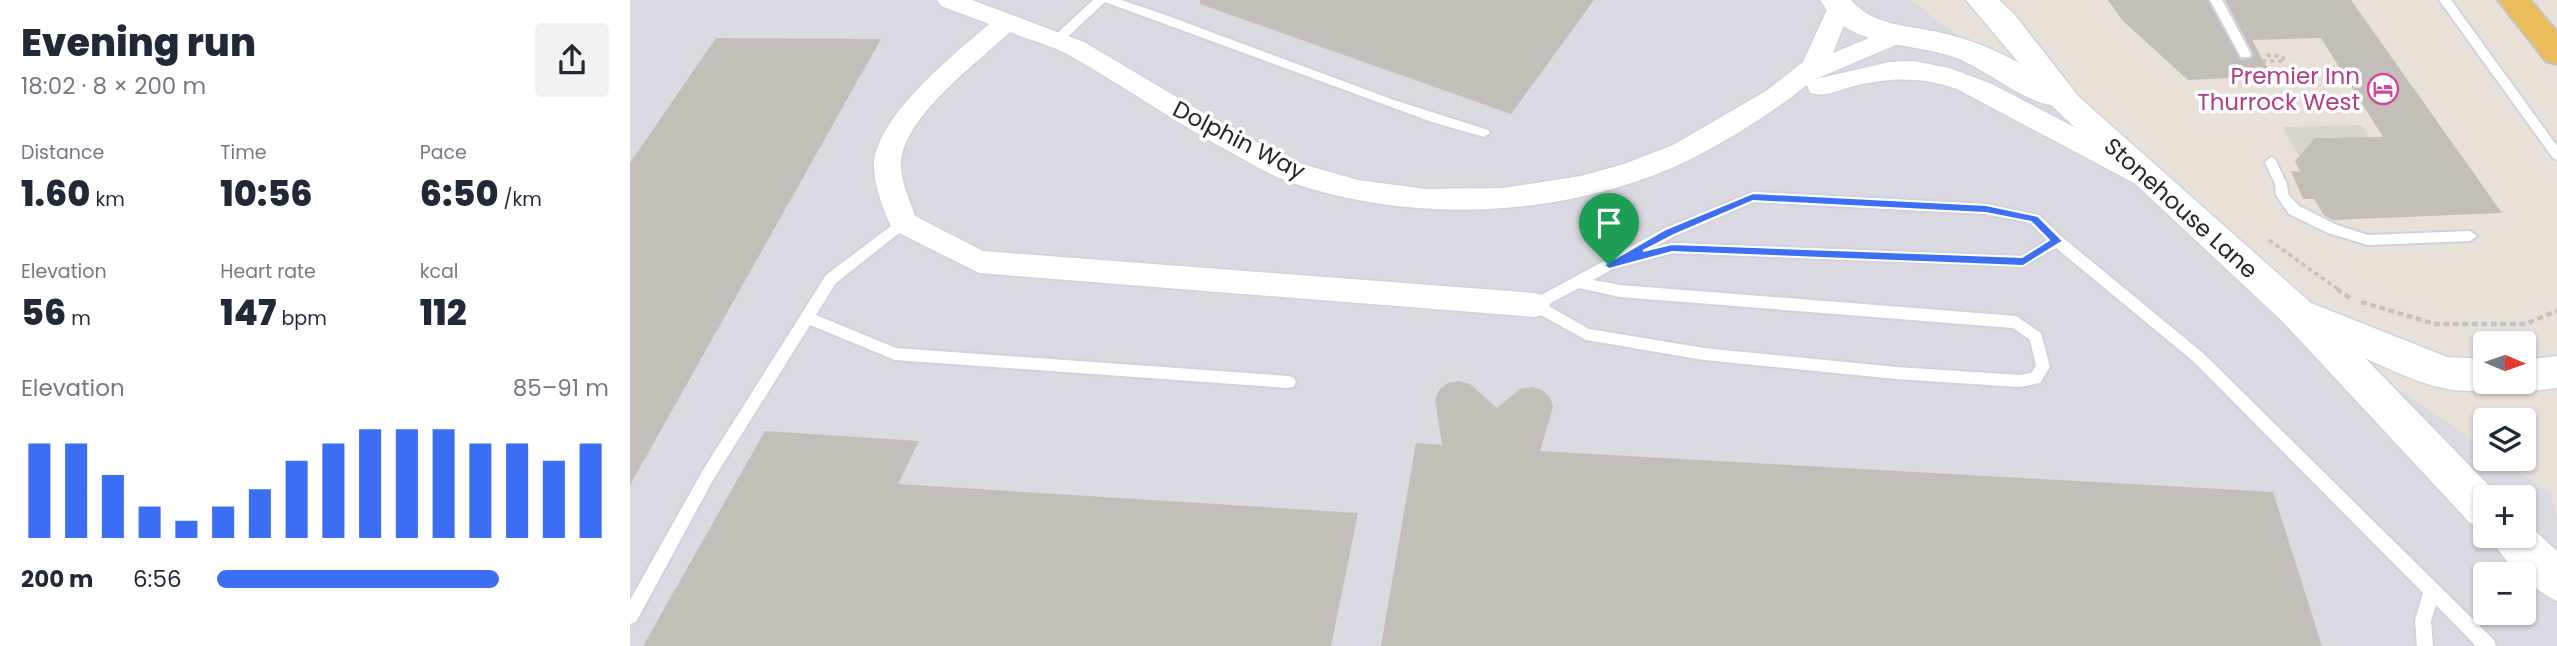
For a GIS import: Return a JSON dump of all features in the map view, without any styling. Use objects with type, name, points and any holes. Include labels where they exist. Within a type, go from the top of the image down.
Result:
[{"type":"main road","points":[[2513,0],[2557,53]]},
{"type":"street","name":"Dolphin Way","points":[[948,0],[1075,48],[1213,131],[1287,170],[1358,190],[1426,199],[1503,198],[1581,186],[1619,175],[1682,152],[1774,97],[1813,68],[1904,36]]},
{"type":"street","name":"Stonehouse Lane","points":[[1904,36],[1933,35],[1951,29],[1965,19],[1974,0]]},
{"type":"street","name":"Stonehouse Lane","points":[[1981,0],[2003,22],[2068,105],[2295,310],[2473,497]]},
{"type":"street","name":"Dolphin Way","points":[[1813,68],[1830,35],[1837,4]]},
{"type":"street","name":"Stonehouse Lane","points":[[1837,4],[1854,20],[1874,29],[1954,46],[1986,58],[2068,105]]},
{"type":"street","points":[[1007,22],[927,97],[902,128],[887,162],[903,222],[979,262],[1535,305]]},
{"type":"street","points":[[1774,97],[1876,73],[1914,70],[1941,75],[1990,95],[2148,179]]},
{"type":"street","name":"Stonehouse Lane","points":[[2295,310],[2405,359],[2447,373],[2473,374]]},
{"type":"street","points":[[2536,375],[2557,372]]},
{"type":"street","points":[[2524,548],[2557,580]]},
{"type":"lane","points":[[1056,41],[1100,0]]},
{"type":"lane","points":[[1108,0],[1274,57],[1439,120],[1484,133]]},
{"type":"lane","points":[[2216,0],[2245,54]]},
{"type":"lane","points":[[2445,0],[2557,155]]},
{"type":"lane","points":[[2272,162],[2281,184],[2281,195],[2294,210],[2333,229],[2368,240],[2470,236]]},
{"type":"lane","points":[[1535,305],[1670,232],[1753,197],[1986,209],[2034,219],[2197,357],[2488,646]]},
{"type":"lane","points":[[630,616],[708,475],[831,279],[903,222]]},
{"type":"lane","points":[[1609,265],[1672,248],[2023,261],[2057,241]]},
{"type":"lane","points":[[1535,305],[1586,334],[1704,354],[1896,373],[2020,381],[2035,379],[2043,368],[2036,337],[2017,322],[1620,291],[1577,282]]},
{"type":"lane","points":[[807,318],[895,354],[1289,382]]},
{"type":"lane","points":[[2425,646],[2423,621],[2432,590]]},
{"type":"path","points":[[2245,54],[2264,62],[2285,61],[2283,56],[2270,56]]},
{"type":"shaded area","points":[[630,0],[1910,0],[2067,115],[2371,370],[2473,441],[2473,471],[2518,471],[2550,493],[2557,518],[2557,646],[630,646]]},
{"type":"shaded area","points":[[2362,125],[2373,143],[2367,155],[2336,137],[2316,138],[2305,150],[2304,166],[2283,127]]},
{"type":"building","points":[[1200,0],[1594,0],[1511,114],[1200,4]]},
{"type":"building","name":"Premier Inn Thurrock West","points":[[2108,0],[2208,0],[2241,60],[2251,58],[2253,53],[2225,0],[2351,0],[2502,213],[2332,220],[2324,215],[2314,199],[2303,199],[2291,171],[2300,172],[2295,161],[2315,138],[2383,137],[2321,38],[2252,40],[2272,76],[2188,80],[2123,21]]},
{"type":"building","points":[[716,38],[881,39],[630,485],[630,163]]},
{"type":"building","points":[[1459,381],[1470,384],[1497,408],[1520,389],[1532,387],[1542,390],[1550,397],[1553,407],[1540,451],[2273,492],[2322,646],[1381,646],[1416,443],[1442,445],[1435,400],[1439,390],[1448,383]]},
{"type":"building","points":[[765,431],[919,441],[898,484],[1358,513],[1331,646],[643,646]]},
{"type":"place","name":"Premier Inn Thurrock West","points":[[2383,89]]},
{"type":"route","points":[[1753,197],[1986,209],[2034,219],[2057,241],[2023,261],[1672,248],[1609,265],[1670,232],[1753,197]]}]
